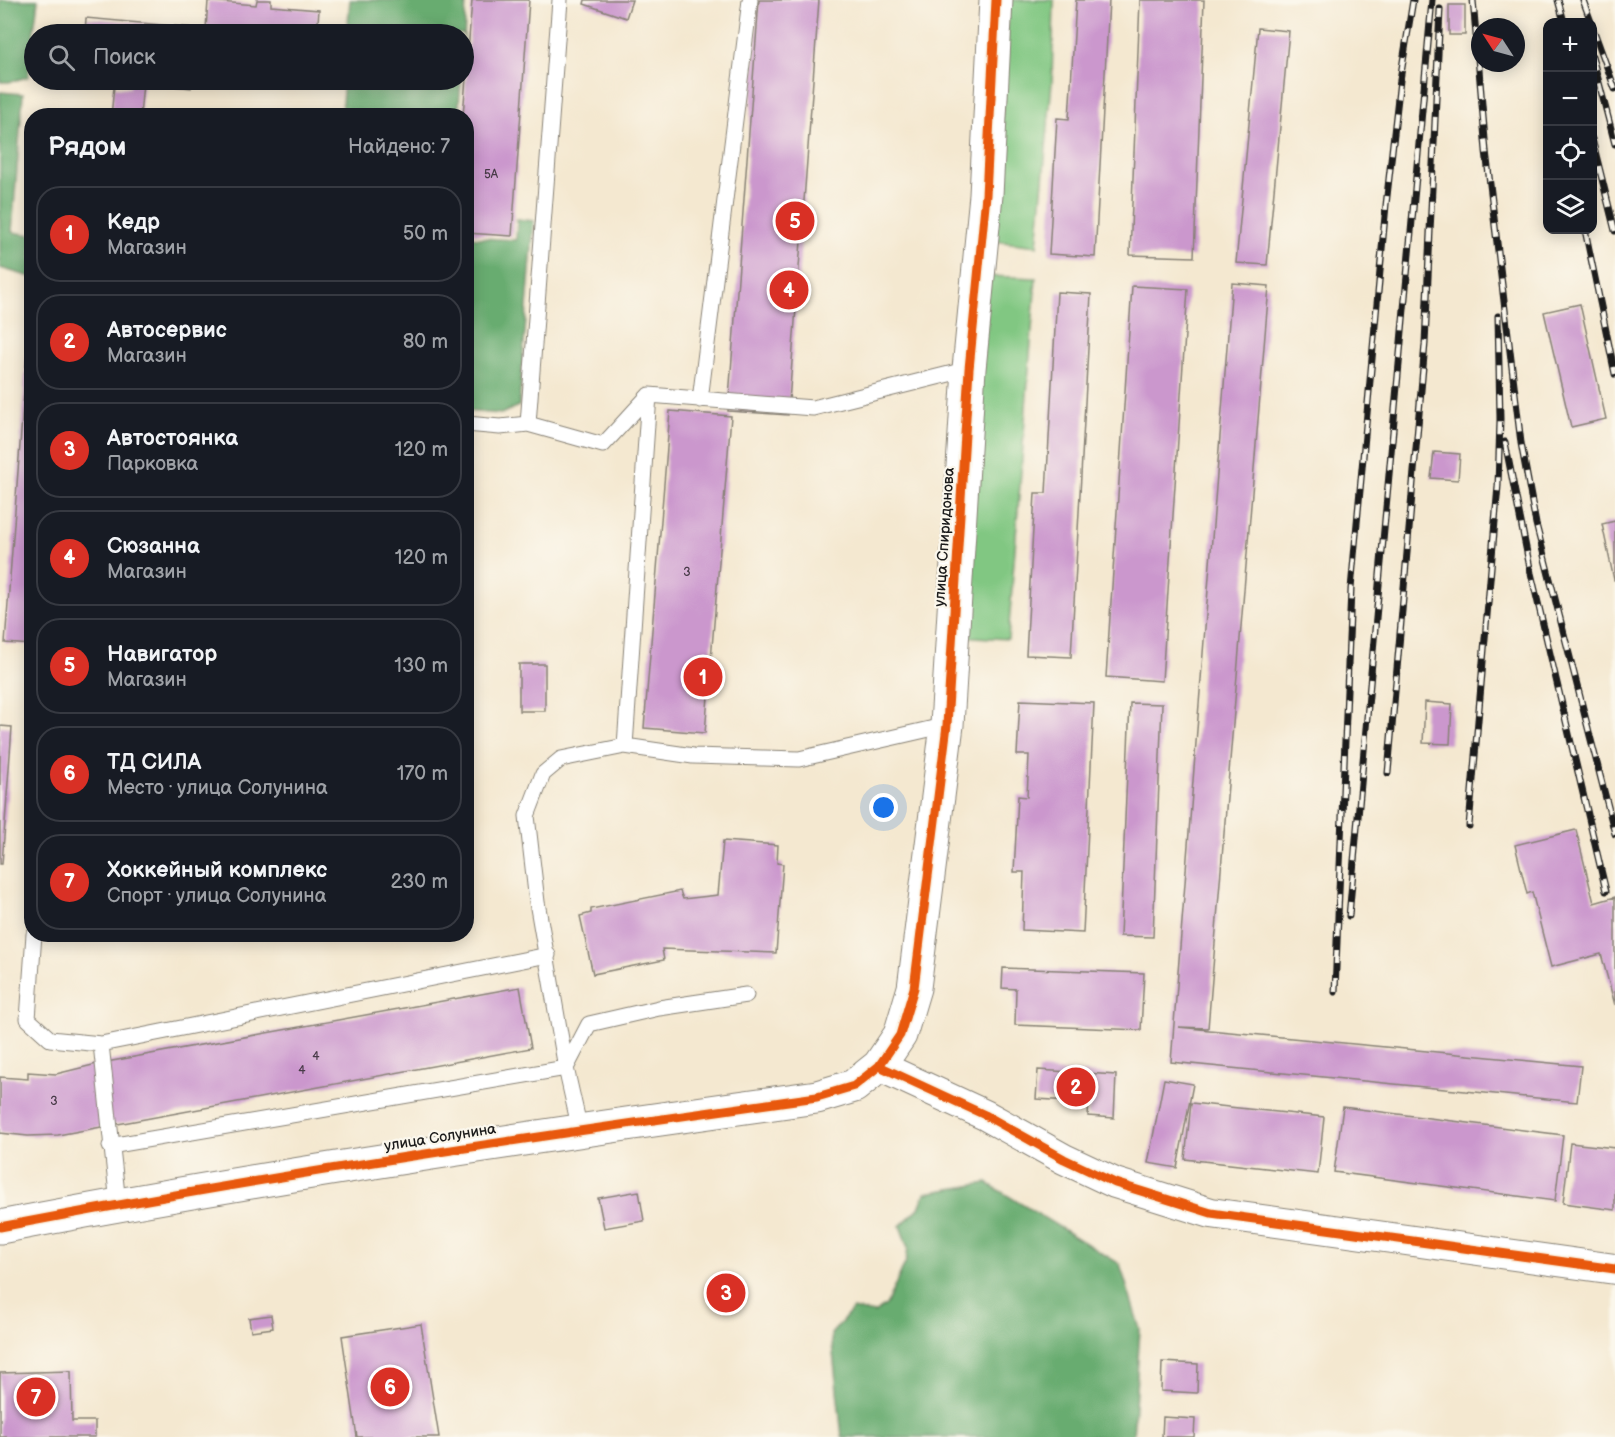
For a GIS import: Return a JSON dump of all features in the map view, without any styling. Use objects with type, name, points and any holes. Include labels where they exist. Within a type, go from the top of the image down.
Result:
[{"type":"street","name":"улица Спиридонова","points":[[879,1065],[900,1035],[914,988],[947,725],[969,369],[986,195],[996,0]]},
{"type":"street","name":"улица Солунина","points":[[0,1227],[118,1204],[580,1130],[817,1097],[854,1086],[879,1065]]},
{"type":"street","points":[[879,1065],[985,1115],[1064,1160],[1114,1183],[1211,1214],[1615,1269]]},
{"type":"lane","points":[[528,424],[560,0]]},
{"type":"lane","points":[[700,400],[750,0]]},
{"type":"lane","points":[[649,395],[813,408],[969,369]]},
{"type":"lane","points":[[474,425],[500,427],[528,424],[603,445],[649,395]]},
{"type":"lane","points":[[625,746],[649,395]]},
{"type":"lane","points":[[580,1130],[566,1068],[537,902],[527,816],[543,774],[561,759],[625,746],[693,756],[799,759],[947,725]]},
{"type":"lane","points":[[33,942],[28,1019],[50,1040],[101,1044],[548,955]]},
{"type":"lane","points":[[566,1068],[589,1024],[659,1008],[746,995]]},
{"type":"lane","points":[[101,1044],[110,1146],[118,1204]]},
{"type":"lane","points":[[110,1146],[566,1068]]},
{"type":"green space","points":[[0,0],[38,0],[35,24],[24,24],[24,78],[0,82]]},
{"type":"green space","points":[[350,0],[466,0],[465,24],[348,24]]},
{"type":"green space","points":[[1009,0],[1054,0],[1052,82],[1037,246],[995,241]]},
{"type":"green space","points":[[343,90],[460,90],[459,108],[342,108]]},
{"type":"green space","points":[[0,92],[23,94],[12,232],[24,234],[24,275],[0,268]]},
{"type":"green space","points":[[517,219],[534,221],[519,406],[501,414],[474,412],[474,237],[516,240]]},
{"type":"green space","points":[[987,276],[1036,278],[1008,639],[957,636]]},
{"type":"green space","points":[[987,1183],[1120,1264],[1140,1329],[1133,1437],[842,1437],[831,1334],[853,1309],[874,1313],[886,1305],[906,1261],[908,1248],[900,1226],[919,1208],[925,1193]]},
{"type":"building","points":[[257,0],[271,0],[271,6],[319,10],[318,24],[206,24],[208,1],[256,5]]},
{"type":"building","points":[[472,0],[529,0],[512,236],[474,234],[474,108],[464,108],[465,90],[474,90],[474,24],[470,24]]},
{"type":"building","points":[[585,0],[632,0],[626,18],[584,4]]},
{"type":"building","points":[[759,0],[819,0],[788,415],[728,411]]},
{"type":"building","points":[[1076,0],[1109,0],[1095,257],[1049,254],[1057,118],[1069,119]]},
{"type":"building","points":[[1140,0],[1204,0],[1194,257],[1130,255]]},
{"type":"building","points":[[1449,5],[1465,5],[1465,35],[1449,35]]},
{"type":"building","points":[[86,18],[151,24],[86,24]]},
{"type":"building","points":[[1258,28],[1289,31],[1267,265],[1236,263]]},
{"type":"building","points":[[114,90],[142,90],[141,108],[112,108]]},
{"type":"building","points":[[1232,283],[1269,286],[1208,1028],[1178,1027],[1581,1066],[1577,1102],[1171,1062]]},
{"type":"building","points":[[1132,286],[1188,289],[1162,681],[1106,677]]},
{"type":"building","points":[[1057,292],[1091,294],[1071,657],[1026,655],[1035,493],[1046,493]]},
{"type":"building","points":[[1580,304],[1606,419],[1571,427],[1544,312]]},
{"type":"building","points":[[24,392],[24,644],[5,643]]},
{"type":"building","points":[[670,411],[731,416],[705,733],[644,728]]},
{"type":"building","points":[[1434,452],[1460,454],[1458,480],[1431,478]]},
{"type":"building","points":[[1615,521],[1615,580],[1614,580],[1602,524]]},
{"type":"building","points":[[519,664],[545,664],[545,711],[519,711]]},
{"type":"building","points":[[1020,700],[1094,703],[1083,933],[1022,930],[1024,872],[1014,872],[1018,796],[1027,797],[1029,755],[1017,755]]},
{"type":"building","points":[[1425,702],[1452,704],[1450,744],[1423,743]]},
{"type":"building","points":[[1130,703],[1162,704],[1153,937],[1120,936]]},
{"type":"building","points":[[0,726],[12,727],[2,864],[0,864]]},
{"type":"building","points":[[1576,830],[1594,903],[1615,897],[1615,1005],[1601,954],[1551,967],[1532,892],[1527,894],[1515,845]]},
{"type":"building","points":[[723,841],[778,845],[777,863],[783,864],[776,953],[662,949],[664,960],[593,974],[580,916],[591,913],[591,909],[680,891],[683,899],[718,895]]},
{"type":"building","points":[[1003,968],[1144,973],[1141,1030],[1015,1025],[1016,989],[1002,988]]},
{"type":"building","points":[[520,987],[531,1048],[58,1135],[28,1136],[0,1133],[0,1077],[28,1079],[28,1072],[56,1074],[101,1063]]},
{"type":"building","points":[[1038,1070],[1116,1075],[1114,1118],[1088,1116],[1089,1102],[1036,1099]]},
{"type":"building","points":[[1164,1079],[1193,1084],[1177,1168],[1148,1163]]},
{"type":"building","points":[[1191,1103],[1324,1117],[1318,1174],[1185,1159]]},
{"type":"building","points":[[1343,1107],[1563,1135],[1555,1201],[1334,1172]]},
{"type":"building","points":[[1570,1143],[1615,1148],[1615,1210],[1563,1203]]},
{"type":"building","points":[[639,1191],[644,1221],[604,1228],[598,1198]]},
{"type":"building","points":[[271,1315],[273,1328],[251,1331],[249,1318]]},
{"type":"building","points":[[421,1324],[439,1437],[357,1437],[342,1336]]},
{"type":"building","points":[[1162,1362],[1198,1364],[1197,1393],[1161,1391]]},
{"type":"building","points":[[71,1371],[72,1421],[95,1421],[95,1437],[0,1437],[0,1373]]},
{"type":"building","points":[[1163,1417],[1195,1419],[1194,1437],[1162,1437]]},
{"type":"railway","points":[[1335,992],[1351,589],[1386,205],[1400,80],[1413,0]]},
{"type":"railway","points":[[1349,916],[1432,0]]},
{"type":"railway","points":[[1473,0],[1486,151],[1521,443],[1536,524],[1615,834]]},
{"type":"railway","points":[[1558,0],[1563,18]]},
{"type":"railway","points":[[1583,0],[1590,18]]},
{"type":"railway","points":[[1388,773],[1425,344],[1440,9]]},
{"type":"railway","points":[[1597,40],[1615,89]]},
{"type":"railway","points":[[1596,72],[1615,144]]},
{"type":"railway","points":[[1597,159],[1615,231]]},
{"type":"railway","points":[[1586,234],[1615,374]]},
{"type":"railway","points":[[1469,826],[1498,486],[1500,419],[1498,316]]},
{"type":"railway","points":[[1505,442],[1531,573],[1606,891]]},
{"type":"cycle path","points":[[0,1227],[204,1190],[408,1157],[817,1097],[854,1086],[879,1066],[900,1035],[914,988],[947,725],[969,369],[986,195],[996,0]]},
{"type":"cycle path","points":[[879,1066],[985,1115],[1064,1159],[1115,1183],[1211,1213],[1615,1269]]},
{"type":"place","name":"Навигатор","points":[[795,221]]},
{"type":"place","name":"Сюзанна","points":[[789,290]]},
{"type":"place","name":"Кедр","points":[[703,677]]},
{"type":"place","name":"Автосервис","points":[[1076,1087]]},
{"type":"place","name":"Автостоянка","points":[[726,1293]]},
{"type":"place","name":"ТД СИЛА","points":[[390,1387]]},
{"type":"place","name":"Хоккейный комплекс","points":[[36,1397]]}]
